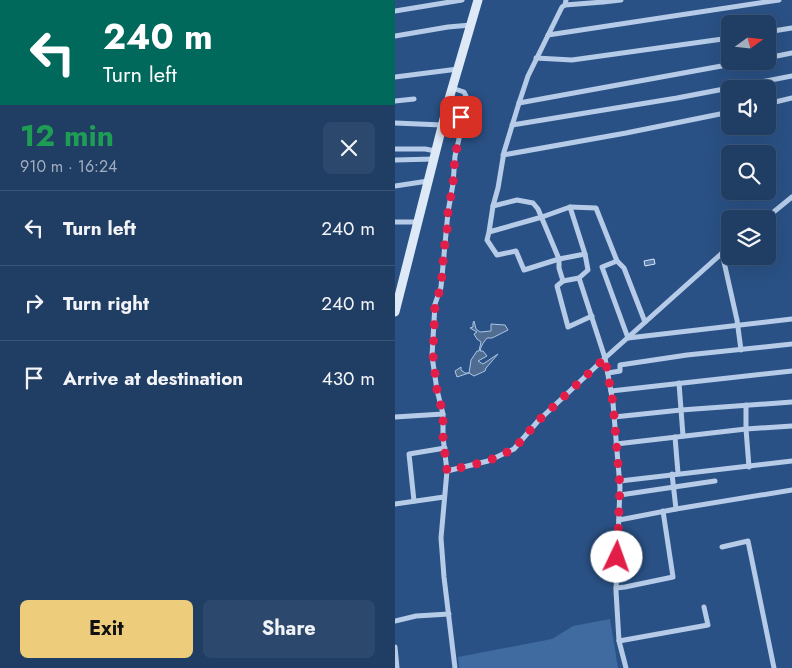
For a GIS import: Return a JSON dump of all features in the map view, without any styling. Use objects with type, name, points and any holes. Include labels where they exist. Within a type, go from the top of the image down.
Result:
[{"type":"main road","points":[[395,312],[398,291],[418,222],[442,125],[478,0]]},
{"type":"street","points":[[395,11],[462,0]]},
{"type":"street","points":[[585,254],[559,259],[524,270],[516,251],[497,255],[487,240],[503,155],[519,103],[536,58],[562,8],[566,2],[621,0]]},
{"type":"street","points":[[548,35],[779,0]]},
{"type":"street","points":[[395,36],[471,25]]},
{"type":"street","points":[[776,31],[792,28]]},
{"type":"street","points":[[536,58],[572,60],[721,39]]},
{"type":"street","points":[[776,56],[792,53]]},
{"type":"street","points":[[519,103],[721,66]]},
{"type":"street","points":[[395,77],[458,68]]},
{"type":"street","points":[[512,125],[677,98],[792,76]]},
{"type":"street","points":[[452,88],[464,92],[466,96],[458,128],[459,139],[448,212],[441,287],[435,304],[433,356],[437,390],[443,414],[447,471],[441,538],[455,668]]},
{"type":"street","points":[[776,102],[792,98]]},
{"type":"street","points":[[395,101],[414,99]]},
{"type":"street","points":[[503,155],[721,114]]},
{"type":"street","points":[[395,123],[442,125]]},
{"type":"street","points":[[395,149],[425,149],[435,155]]},
{"type":"street","points":[[395,160],[435,155]]},
{"type":"street","points":[[395,186],[428,181]]},
{"type":"street","points":[[776,210],[792,197]]},
{"type":"street","points":[[493,206],[517,200],[533,203],[542,217],[559,259],[559,268],[563,281]]},
{"type":"street","points":[[489,232],[570,207],[596,208],[617,261],[624,268],[645,322]]},
{"type":"street","points":[[570,207],[585,254],[588,270],[579,278],[563,281],[557,286],[568,327],[592,316]]},
{"type":"street","points":[[395,222],[418,222]]},
{"type":"street","points":[[447,471],[488,461],[514,449],[538,421],[721,254]]},
{"type":"street","points":[[617,261],[602,267],[628,338]]},
{"type":"street","points":[[724,265],[741,350]]},
{"type":"street","points":[[579,278],[605,358],[615,417],[620,496],[616,588],[619,641],[626,668]]},
{"type":"street","points":[[628,338],[792,319]]},
{"type":"street","points":[[608,372],[620,371],[620,365],[792,344]]},
{"type":"street","points":[[611,391],[792,371]]},
{"type":"street","points":[[679,383],[683,436]]},
{"type":"street","points":[[615,417],[792,402]]},
{"type":"street","points":[[746,405],[749,466]]},
{"type":"street","points":[[395,417],[443,414]]},
{"type":"street","points":[[616,444],[746,429],[792,426]]},
{"type":"street","points":[[675,437],[673,487],[676,509]]},
{"type":"street","points":[[414,501],[409,454],[445,448]]},
{"type":"street","points":[[619,481],[792,461]]},
{"type":"street","points":[[620,496],[715,481]]},
{"type":"street","points":[[619,520],[792,490]]},
{"type":"street","points":[[395,504],[445,497]]},
{"type":"street","points":[[616,588],[673,577],[663,512]]},
{"type":"street","points":[[722,547],[748,541],[774,668]]},
{"type":"street","points":[[619,641],[708,625],[704,607]]},
{"type":"street","points":[[395,621],[416,616],[449,614]]},
{"type":"street","points":[[395,647],[397,668]]},
{"type":"shaded area","points":[[474,321],[476,329],[480,332],[491,331],[491,324],[505,325],[508,330],[492,338],[487,338],[480,351],[483,351],[487,356],[478,361],[483,364],[498,354],[485,371],[474,376],[469,373],[471,360],[479,351],[481,342],[474,334],[477,332],[470,328],[473,327]]},
{"type":"shaded area","points":[[461,367],[461,370],[465,373],[469,373],[457,377],[455,371]]},
{"type":"shaded area","points":[[610,619],[618,668],[459,668],[458,657],[552,639],[573,626]]},
{"type":"building","points":[[654,259],[655,264],[645,266],[644,261]]},
{"type":"route","points":[[461,117],[448,212],[441,287],[435,304],[433,356],[437,390],[443,414],[443,437],[447,471],[488,461],[514,449],[538,421],[605,358],[613,403],[620,487],[617,557]]}]
